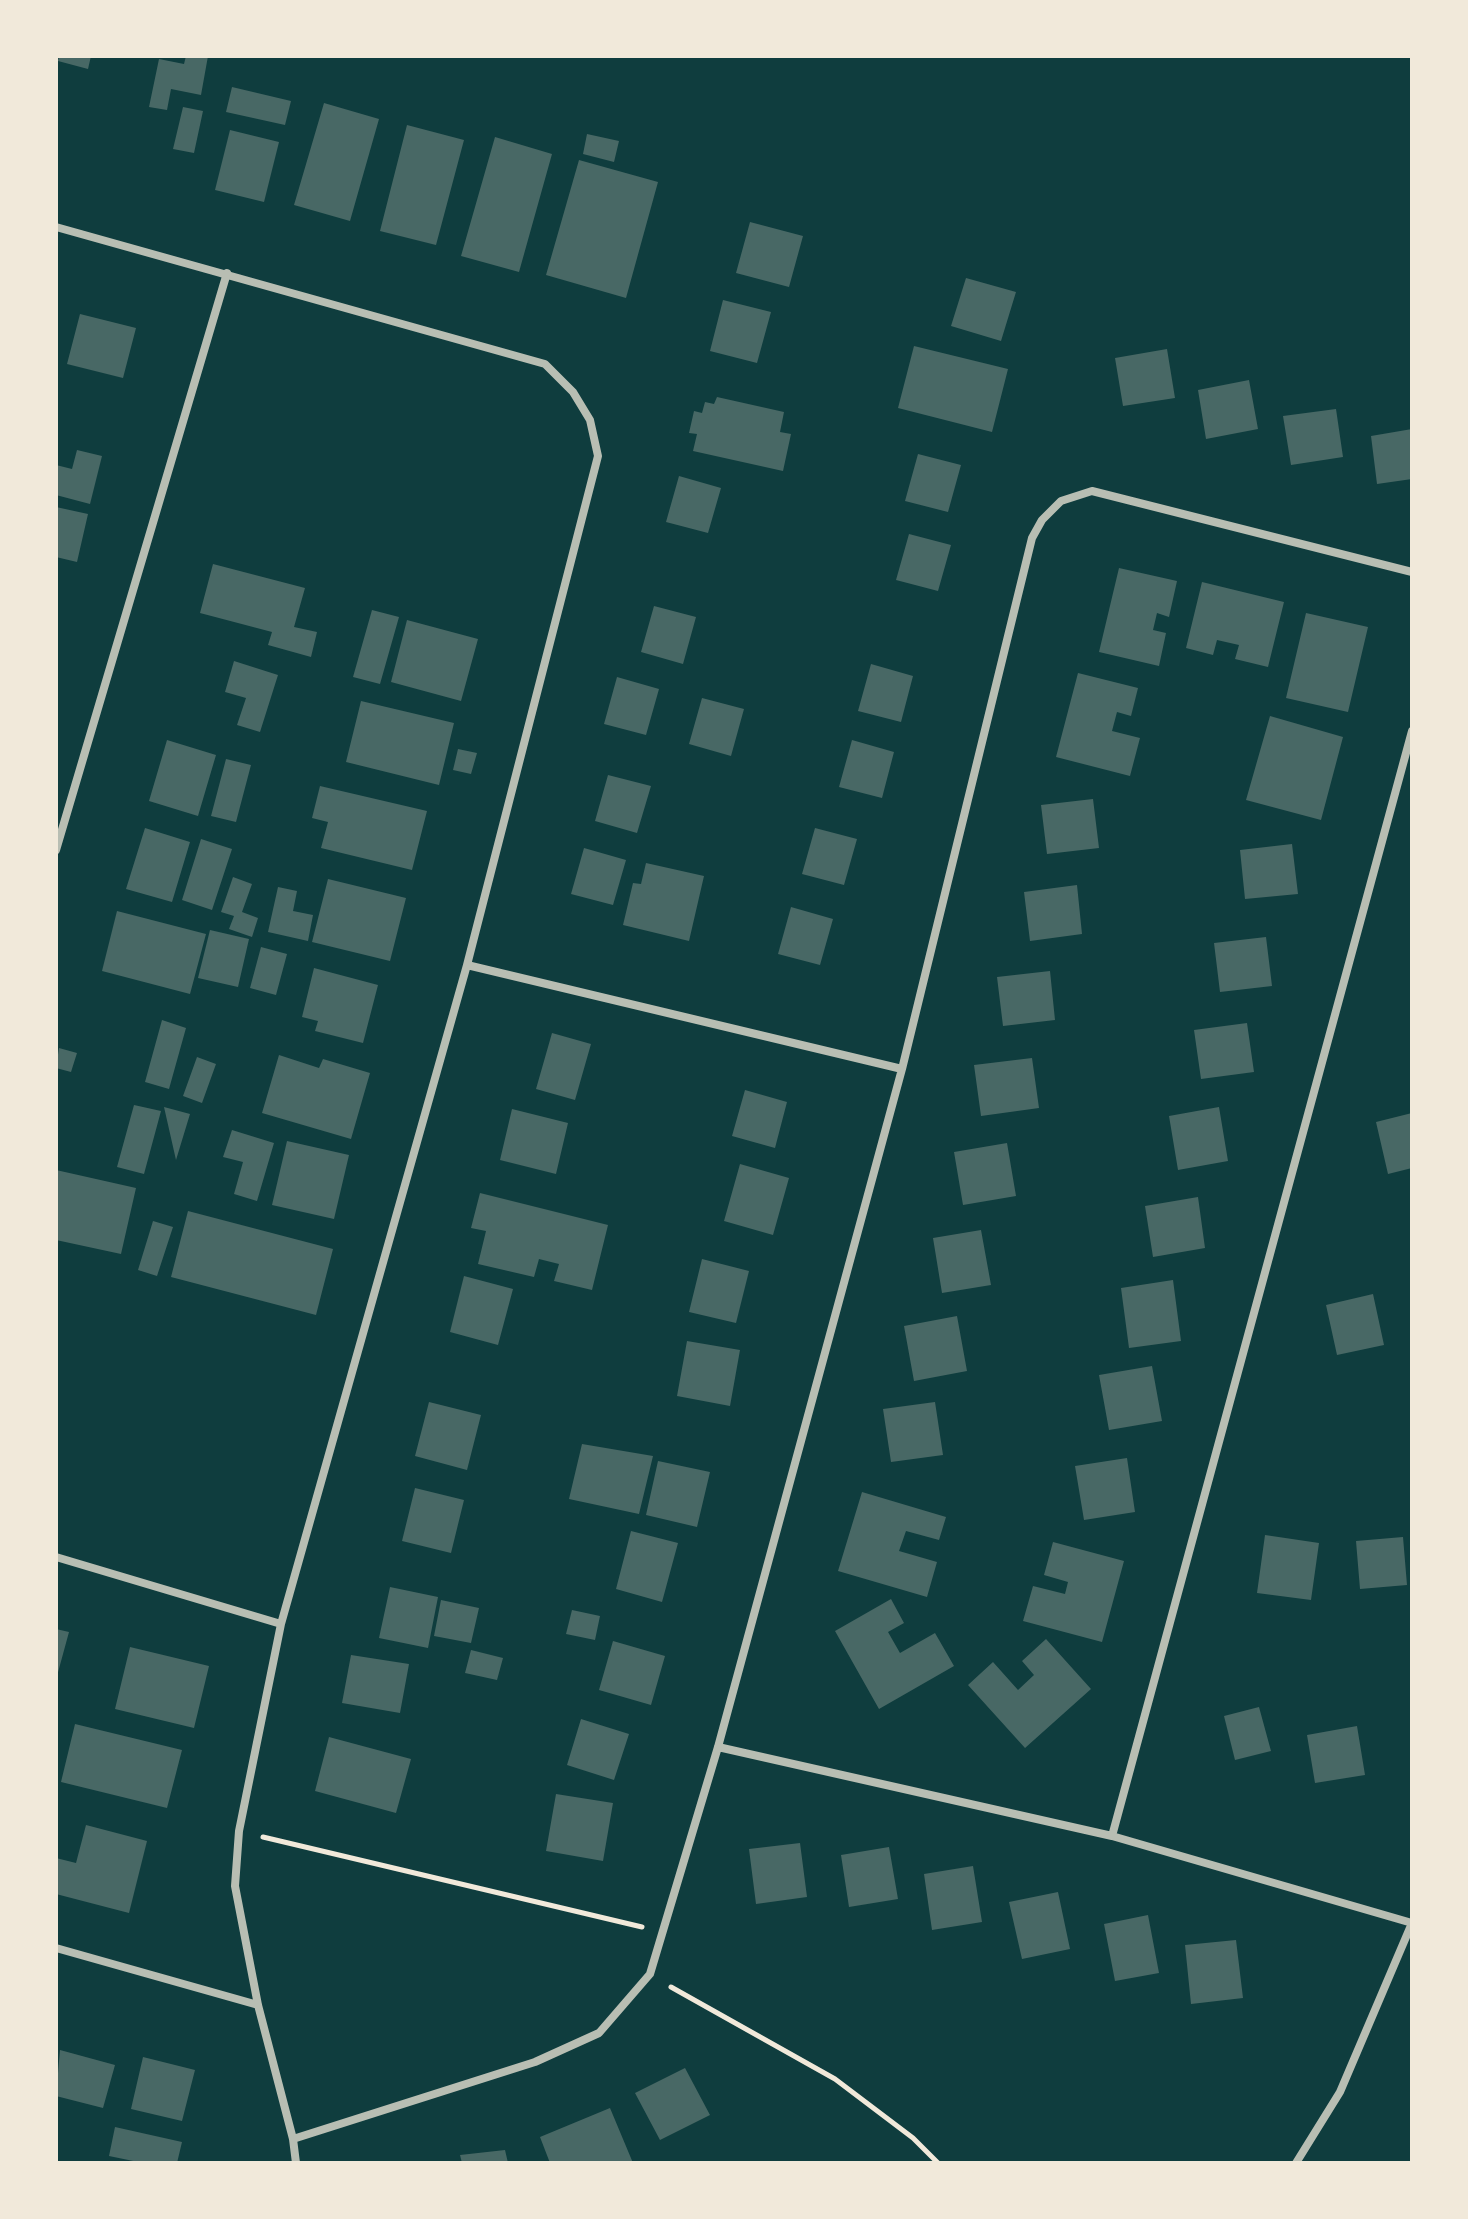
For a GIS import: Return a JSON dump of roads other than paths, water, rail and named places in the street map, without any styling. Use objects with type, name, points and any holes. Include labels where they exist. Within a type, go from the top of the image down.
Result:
[{"type":"street","points":[[56,227],[545,364],[573,392],[590,420],[598,456],[467,965],[281,1624],[239,1831],[235,1886],[258,2005],[293,2139],[296,2163]]},
{"type":"street","points":[[56,850],[227,273]]},
{"type":"street","points":[[293,2139],[535,2062],[599,2033],[650,1974],[718,1747],[902,1069],[1032,538],[1042,520],[1061,501],[1092,491],[1412,572]]},
{"type":"street","points":[[1112,1836],[1412,731]]},
{"type":"street","points":[[467,965],[902,1069]]},
{"type":"street","points":[[56,1557],[281,1624]]},
{"type":"street","points":[[718,1747],[1112,1836],[1412,1923],[1340,2092],[1296,2163]]},
{"type":"street","points":[[56,1948],[258,2005]]}]
